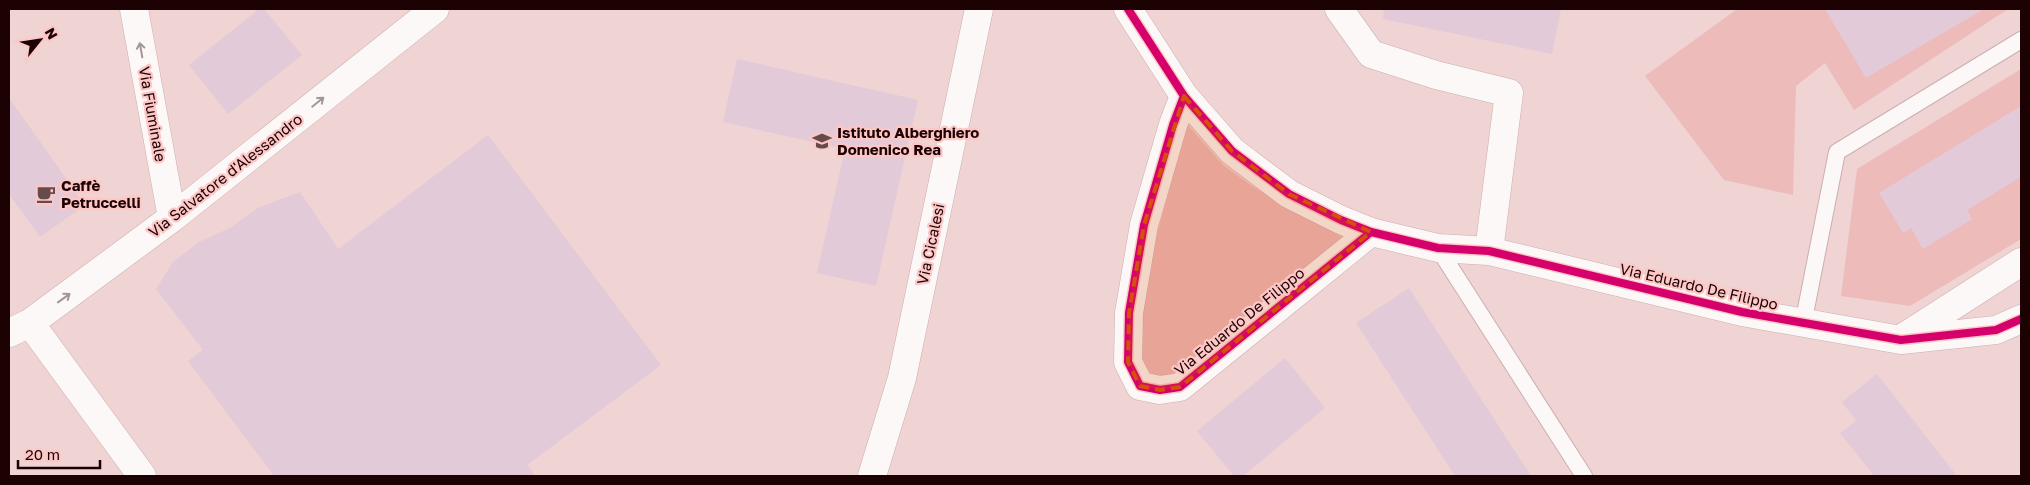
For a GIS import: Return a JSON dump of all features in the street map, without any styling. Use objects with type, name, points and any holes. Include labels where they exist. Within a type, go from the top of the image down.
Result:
[{"type":"street","name":"Via Fiuminale","points":[[134,9],[172,218]]},
{"type":"street","name":"Via Salvatore d'Alessandro","points":[[19,328],[172,218],[435,9]]},
{"type":"street","name":"Via Cicalesi","points":[[872,476],[902,378],[979,9]]},
{"type":"street","name":"Via Eduardo De Filippo","points":[[1128,9],[1184,96],[1232,151],[1289,194],[1371,232],[1438,248],[1489,251],[1742,312],[1901,340],[1996,330],[2021,319]]},
{"type":"street","points":[[1339,9],[1371,54],[1436,75],[1509,93],[1489,251]]},
{"type":"street","name":"Via Eduardo De Filippo","points":[[1184,96],[1173,125],[1144,225],[1129,313],[1128,362],[1140,386],[1160,390],[1180,387],[1371,232]]},
{"type":"street","points":[[1901,340],[2021,262]]},
{"type":"street","points":[[19,328],[142,476]]},
{"type":"lane","points":[[1803,324],[1836,152],[2021,40]]},
{"type":"lane","points":[[1438,248],[1584,476]]},
{"type":"highlighted area","points":[[1184,96],[1232,151],[1289,194],[1371,232],[1180,387],[1160,390],[1140,386],[1128,362],[1129,313],[1144,225]]},
{"type":"shaded area","points":[[1737,9],[2008,9],[1854,110],[1825,63],[1796,86],[1793,195],[1724,180],[1645,76]]},
{"type":"shaded area","points":[[2021,69],[2021,239],[1910,306],[1841,296],[1857,169]]},
{"type":"shaded area","points":[[1187,124],[1223,165],[1252,186],[1344,238],[1166,379],[1152,374],[1139,360],[1141,314],[1155,242]]},
{"type":"building","points":[[259,9],[264,9],[302,55],[228,114],[189,65]]},
{"type":"building","points":[[1384,9],[1561,9],[1552,54],[1383,19]]},
{"type":"building","points":[[1825,9],[1984,9],[1866,78]]},
{"type":"building","points":[[737,59],[918,100],[876,286],[817,273],[845,149],[723,122]]},
{"type":"building","points":[[9,98],[85,205],[40,237],[9,194]]},
{"type":"building","points":[[2021,106],[2021,177],[1967,210],[1972,219],[1923,249],[1911,228],[1903,233],[1879,193]]},
{"type":"building","points":[[488,135],[661,365],[527,465],[535,476],[274,476],[188,361],[203,350],[156,289],[173,262],[199,242],[230,228],[258,208],[300,192],[338,249]]},
{"type":"building","points":[[1409,288],[1531,476],[1455,476],[1356,323]]},
{"type":"building","points":[[1285,358],[1325,408],[1243,476],[1234,476],[1197,431]]},
{"type":"building","points":[[1877,374],[1957,476],[1874,476],[1840,433],[1856,421],[1842,402]]},
{"type":"cycle path","points":[[1128,9],[1184,96],[1232,151],[1289,194],[1341,220],[1371,232],[1438,248],[1489,251],[1742,312],[1901,340],[1996,330],[2021,319]]},
{"type":"cycle path","points":[[1184,96],[1173,125],[1144,225],[1129,313],[1128,362],[1140,386],[1160,390],[1180,387],[1371,232]]},
{"type":"place","name":"Istituto Alberghiero Domenico Rea","points":[[822,141]]},
{"type":"place","name":"Caffè Petruccelli","points":[[46,194]]}]
